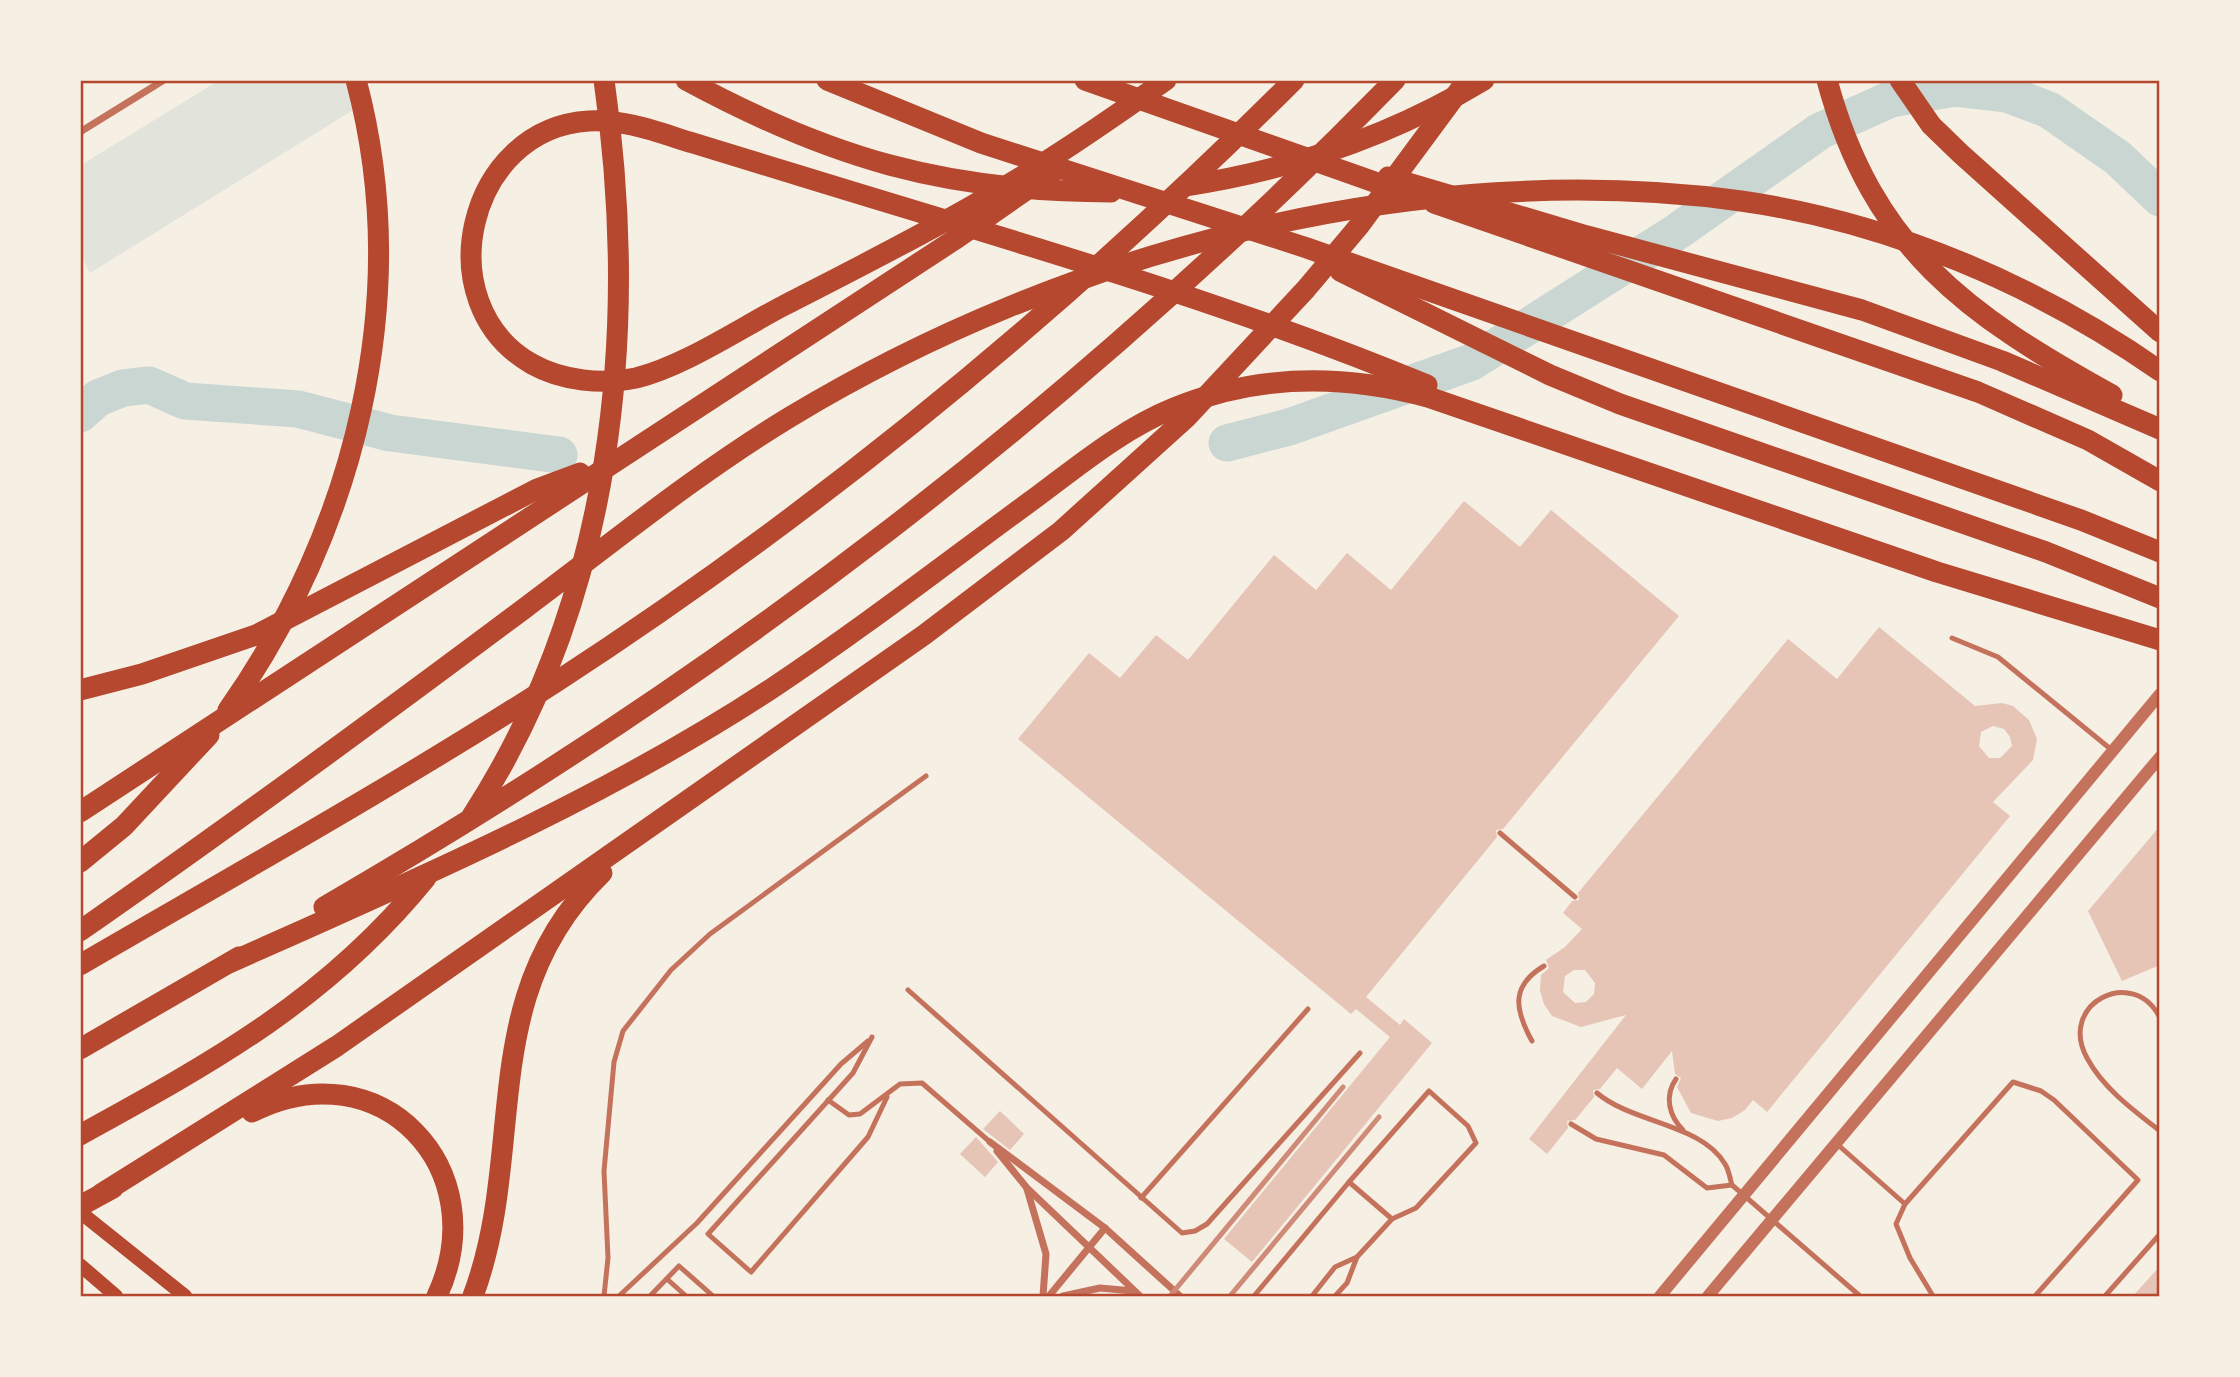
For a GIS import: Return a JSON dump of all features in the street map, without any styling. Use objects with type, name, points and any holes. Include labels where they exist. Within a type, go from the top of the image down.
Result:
[{"type":"highway","points":[[80,862],[124,826],[173,777],[216,727],[247,683],[288,615],[318,554],[340,493],[356,439],[377,302],[373,167],[356,80]]},
{"type":"highway","points":[[80,1135],[172,1084],[286,1013],[383,928],[422,883],[467,823],[511,753],[563,635],[587,550],[611,423],[618,335],[620,248],[615,162],[604,80]]},
{"type":"highway","points":[[686,80],[792,133],[851,156],[922,174],[988,186],[1054,192],[1186,186],[1258,174],[1381,134],[1445,104],[1484,80]]},
{"type":"highway","points":[[827,80],[981,143],[1307,248],[2081,520],[2160,552]]},
{"type":"highway","points":[[1085,80],[1978,392],[2088,440],[2160,481]]},
{"type":"highway","points":[[1166,80],[981,201],[688,356],[638,377],[585,380],[559,375],[533,365],[496,332],[474,285],[470,259],[472,231],[492,181],[525,145],[568,124],[589,121],[638,126],[859,194],[1310,340],[1569,444]]},
{"type":"highway","points":[[80,812],[1015,199],[1174,80]]},
{"type":"highway","points":[[80,965],[472,735],[558,681],[747,549],[874,453],[1030,326],[1155,214],[1294,80]]},
{"type":"highway","points":[[80,1049],[422,850],[598,740],[761,628],[874,545],[1030,421],[1138,327],[1247,228],[1395,80]]},
{"type":"highway","points":[[101,1194],[337,1046],[994,584],[1126,475],[1186,418],[1307,289],[1366,216],[1467,80]]},
{"type":"highway","points":[[1827,80],[1848,146],[1872,196],[1924,264],[1977,312],[2024,345],[2160,421]]},
{"type":"highway","points":[[1900,80],[1931,125],[1961,155],[2160,332]]},
{"type":"highway","points":[[1210,124],[1587,236],[1790,289],[1933,334],[2160,429]]},
{"type":"highway","points":[[80,931],[233,823],[733,453],[850,383],[913,350],[1036,297],[1121,266],[1273,225],[1362,209],[1482,195],[1598,192],[1696,197],[1798,212],[1864,228],[1981,271],[2088,324],[2160,371]]},
{"type":"highway","points":[[1307,248],[1342,272],[1550,375],[1693,432],[2046,552],[2160,598]]},
{"type":"highway","points":[[229,963],[460,860],[658,756],[771,689],[1139,425],[1172,408],[1231,390],[1312,380],[1388,386],[1569,444],[1937,572],[2160,640]]},
{"type":"highway","points":[[80,690],[142,674],[256,635],[537,489],[621,457]]},
{"type":"highway","points":[[473,1297],[490,1240],[517,1024],[538,962],[569,911],[597,878],[636,843],[718,780]]},
{"type":"highway","points":[[80,1206],[273,1102],[316,1093],[359,1098],[405,1122],[426,1144],[442,1171],[452,1202],[453,1237],[438,1297]]},
{"type":"main road","points":[[80,1212],[185,1297]]},
{"type":"main road","points":[[80,1265],[116,1297]]},
{"type":"street","points":[[80,132],[164,80]]},
{"type":"street","points":[[1660,1297],[2160,694]]},
{"type":"street","points":[[1708,1297],[2160,757]]},
{"type":"street","points":[[990,1142],[1027,1188],[1137,1294]]},
{"type":"street","points":[[990,1142],[1105,1228],[1180,1297]]},
{"type":"street","points":[[1027,1188],[1046,1254],[1043,1297]]},
{"type":"street","points":[[1049,1297],[1105,1228]]},
{"type":"street","points":[[1063,1297],[1100,1288],[1137,1294]]},
{"type":"lane","points":[[1952,638],[1998,657],[2113,751]]},
{"type":"lane","points":[[604,1297],[608,1258],[604,1171],[614,1062],[622,1031],[671,970],[710,934],[926,776]]},
{"type":"lane","points":[[1500,834],[1575,897]]},
{"type":"lane","points":[[1532,1041],[1521,1021],[1517,1000],[1528,975],[1544,966]]},
{"type":"lane","points":[[908,989],[1182,1233],[1195,1231],[1207,1224],[1360,1052]]},
{"type":"lane","points":[[2160,1018],[2153,1005],[2136,994],[2107,994],[2090,1005],[2081,1021],[2080,1041],[2087,1059],[2120,1100],[2160,1131]]},
{"type":"lane","points":[[1140,1198],[1308,1009]]},
{"type":"lane","points":[[619,1297],[697,1223],[841,1064],[872,1037],[852,1073],[708,1234],[751,1272],[869,1137],[887,1097]]},
{"type":"lane","points":[[1676,1079],[1670,1091],[1670,1108],[1675,1121],[1725,1164],[1732,1185],[1860,1297]]},
{"type":"lane","points":[[1933,1297],[1910,1258],[1896,1224],[1905,1204],[2013,1082],[2041,1091],[2138,1180],[2035,1297]]},
{"type":"lane","points":[[828,1100],[849,1115],[860,1114],[887,1097],[900,1084],[922,1083],[990,1142]]},
{"type":"lane","points":[[1254,1297],[1429,1091],[1468,1126],[1476,1143],[1416,1208],[1392,1219],[1357,1257],[1347,1283],[1335,1297]]},
{"type":"lane","points":[[1597,1093],[1623,1111],[1685,1132]]},
{"type":"lane","points":[[1571,1125],[1596,1139],[1664,1156],[1707,1188],[1732,1185]]},
{"type":"lane","points":[[1836,1143],[1905,1204]]},
{"type":"lane","points":[[1349,1182],[1392,1219]]},
{"type":"lane","points":[[2105,1297],[2160,1234]]},
{"type":"lane","points":[[1312,1297],[1335,1267],[1357,1257]]},
{"type":"lane","points":[[650,1297],[679,1266],[713,1297]]},
{"type":"lane","points":[[667,1279],[686,1297]]},
{"type":"shaded area","points":[[218,81],[361,81],[363,104],[90,273],[81,255],[81,165]]},
{"type":"building","points":[[1464,501],[1520,547],[1551,510],[1679,616],[1503,829],[1496,830],[1497,837],[1366,997],[1400,1025],[1404,1019],[1432,1043],[1252,1262],[1224,1239],[1390,1037],[1356,1009],[1351,1014],[1018,739],[1089,653],[1120,678],[1156,635],[1188,660],[1274,555],[1316,590],[1347,553],[1391,590]]},
{"type":"building","points":[[1879,627],[1975,706],[2002,703],[2013,706],[2029,720],[2037,739],[2033,760],[1993,802],[2010,816],[1767,1112],[1753,1100],[1745,1110],[1732,1118],[1718,1121],[1691,1113],[1677,1087],[1681,1078],[1675,1074],[1672,1051],[1642,1089],[1617,1068],[1600,1089],[1593,1090],[1594,1097],[1575,1120],[1567,1121],[1568,1128],[1547,1154],[1529,1139],[1626,1015],[1581,1027],[1552,1016],[1544,1004],[1540,991],[1541,975],[1549,968],[1546,960],[1565,947],[1582,929],[1563,913],[1572,901],[1579,900],[1578,893],[1788,639],[1837,679]],"holes":[[[1993,726],[2004,729],[2012,746],[2000,758],[1989,758],[1979,746],[1981,732]],[[1574,970],[1585,970],[1595,983],[1594,994],[1586,1002],[1575,1003],[1563,992],[1565,976]]]},
{"type":"building","points":[[2160,826],[2160,965],[2122,981],[2088,911]]},
{"type":"building","points":[[1000,1111],[1024,1134],[1010,1150],[983,1129]]},
{"type":"building","points":[[976,1137],[998,1162],[985,1177],[960,1154]]},
{"type":"building","points":[[2160,1266],[2160,1297],[2132,1297]]},
{"type":"waterway","points":[[1227,443],[1289,427],[1472,362],[1678,231],[1820,131],[1891,99],[1955,88],[2007,94],[2049,110],[2118,158],[2160,198]]},
{"type":"waterway","points":[[80,414],[98,398],[123,388],[149,385],[185,401],[298,409],[390,433],[559,455]]},
{"type":"railway","points":[[1170,1296],[1343,1087]]},
{"type":"railway","points":[[1230,1296],[1379,1117]]}]
